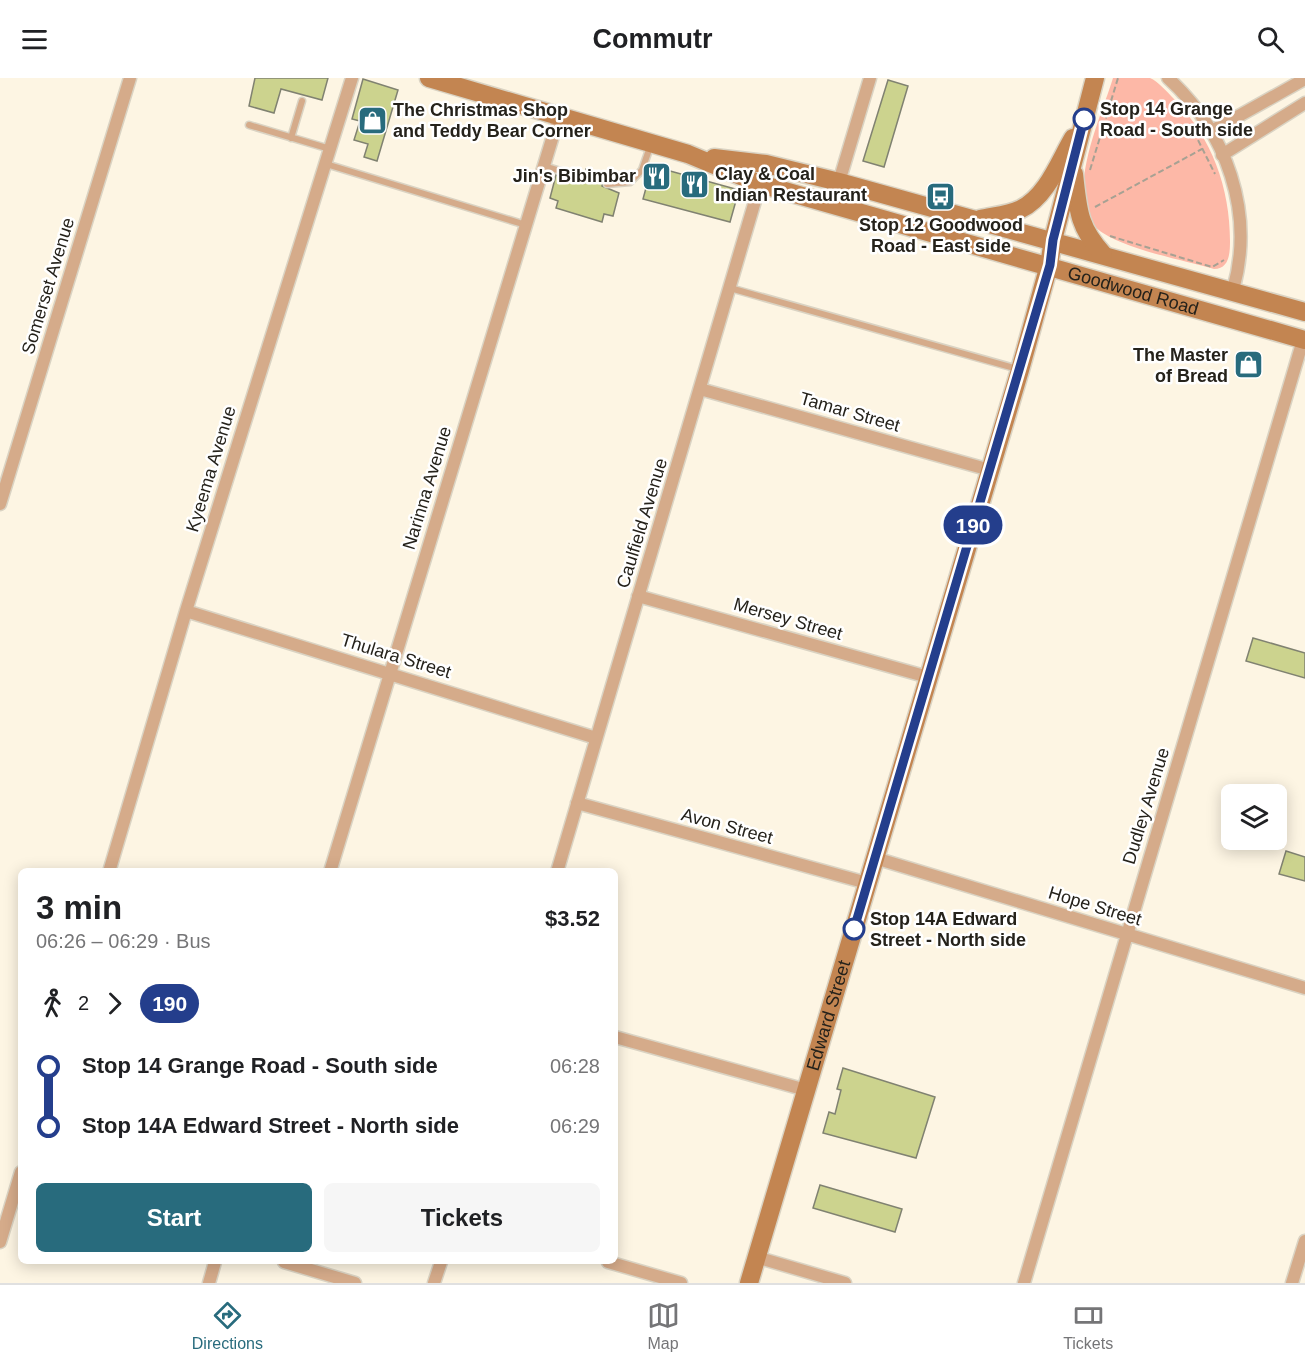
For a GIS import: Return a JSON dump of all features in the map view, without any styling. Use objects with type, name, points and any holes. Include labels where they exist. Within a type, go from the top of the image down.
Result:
[{"type":"main road","name":"Goodwood Road","points":[[432,78],[688,154],[760,184],[1050,265],[1304,340]]},
{"type":"main road","points":[[978,220],[1021,209],[1038,196],[1084,119],[1095,78]]},
{"type":"main road","name":"Edward Street","points":[[749,1283],[1020,370],[1050,265],[1053,240],[1084,119]]},
{"type":"main road","name":"Goodwood Road","points":[[688,154],[766,165],[839,182],[1233,290],[1305,312]]},
{"type":"main road","points":[[1073,164],[1082,224],[1089,239],[1102,254]]},
{"type":"street","name":"Somerset Avenue","points":[[0,504],[130,78]]},
{"type":"street","name":"Kyeema Avenue","points":[[110,868],[186,611],[352,78]]},
{"type":"street","points":[[839,182],[870,78]]},
{"type":"street","points":[[1168,78],[1182,91],[1210,132],[1236,190],[1242,227],[1241,251],[1233,290]]},
{"type":"street","points":[[1210,132],[1305,79]]},
{"type":"street","points":[[1222,155],[1305,104]]},
{"type":"street","name":"Narinna Avenue","points":[[331,868],[559,116]]},
{"type":"street","name":"Caulfield Avenue","points":[[558,868],[760,184]]},
{"type":"street","name":"Dudley Avenue","points":[[1024,1283],[1304,340]]},
{"type":"street","name":"Tamar Street","points":[[700,389],[990,470]]},
{"type":"street","name":"Mersey Street","points":[[638,596],[928,677]]},
{"type":"street","name":"Thulara Street","points":[[186,611],[596,738]]},
{"type":"street","name":"Avon Street","points":[[577,804],[867,883]]},
{"type":"street","name":"Hope Street","points":[[875,858],[1305,988]]},
{"type":"street","points":[[618,1037],[806,1090]]},
{"type":"street","points":[[1,1234],[18,1185]]},
{"type":"street","points":[[1292,1283],[1305,1241]]},
{"type":"street","points":[[756,1257],[844,1283]]},
{"type":"street","points":[[209,1283],[214,1264]]},
{"type":"street","points":[[291,1264],[355,1283]]},
{"type":"street","points":[[434,1283],[440,1264]]},
{"type":"street","points":[[615,1264],[681,1283]]},
{"type":"lane","points":[[291,138],[302,101]]},
{"type":"lane","points":[[249,125],[330,149]]},
{"type":"lane","points":[[607,184],[613,186],[630,182],[642,170],[651,143]]},
{"type":"lane","points":[[326,164],[526,225]]},
{"type":"lane","points":[[544,166],[584,178]]},
{"type":"lane","points":[[730,288],[1020,370]]},
{"type":"path","points":[[1089,172],[1118,78]]},
{"type":"path","points":[[1090,200],[1092,209],[1202,149]]},
{"type":"path","points":[[1105,232],[1111,237],[1212,267],[1224,260]]},
{"type":"shaded area","points":[[1113,78],[1150,78],[1163,87],[1199,130],[1216,165],[1227,202],[1230,246],[1228,260],[1223,266],[1214,269],[1127,245],[1103,233],[1090,220],[1084,203],[1087,160]]},
{"type":"building","points":[[255,78],[328,78],[322,100],[281,89],[274,113],[249,106]]},
{"type":"building","name":"The Christmas Shop and Teddy Bear Corner","points":[[363,79],[398,90],[377,161],[364,157],[368,144],[354,140],[360,121],[352,119]]},
{"type":"building","points":[[888,80],[908,86],[884,167],[863,161]]},
{"type":"building","points":[[652,166],[739,190],[730,222],[643,199]]},
{"type":"building","points":[[586,169],[609,176],[603,181],[602,186],[619,193],[613,216],[604,214],[602,222],[556,208],[558,201],[550,198],[556,175],[585,183],[589,179],[585,173]]},
{"type":"building","points":[[1253,638],[1305,653],[1305,678],[1246,661]]},
{"type":"building","points":[[1286,851],[1305,857],[1305,881],[1279,874]]},
{"type":"building","points":[[843,1068],[935,1097],[916,1158],[823,1133],[829,1112],[835,1114],[841,1090],[837,1089]]},
{"type":"building","points":[[820,1185],[902,1209],[895,1232],[813,1208]]},
{"type":"bus line","name":"190","points":[[854,929],[1050,265],[1053,240],[1084,119]]},
{"type":"place","name":"Stop 14 Grange Road - South side","points":[[1084,119]]},
{"type":"place","name":"The Christmas Shop and Teddy Bear Corner","points":[[372,120]]},
{"type":"place","name":"Jin's Bibimbar","points":[[657,176]]},
{"type":"place","name":"Clay & Coal Indian Restaurant","points":[[694,184]]},
{"type":"place","name":"Stop 12 Goodwood Road - East side","points":[[941,196]]},
{"type":"place","name":"The Master of Bread","points":[[1249,365]]},
{"type":"place","name":"Stop 14A Edward Street - North side","points":[[854,929]]}]
